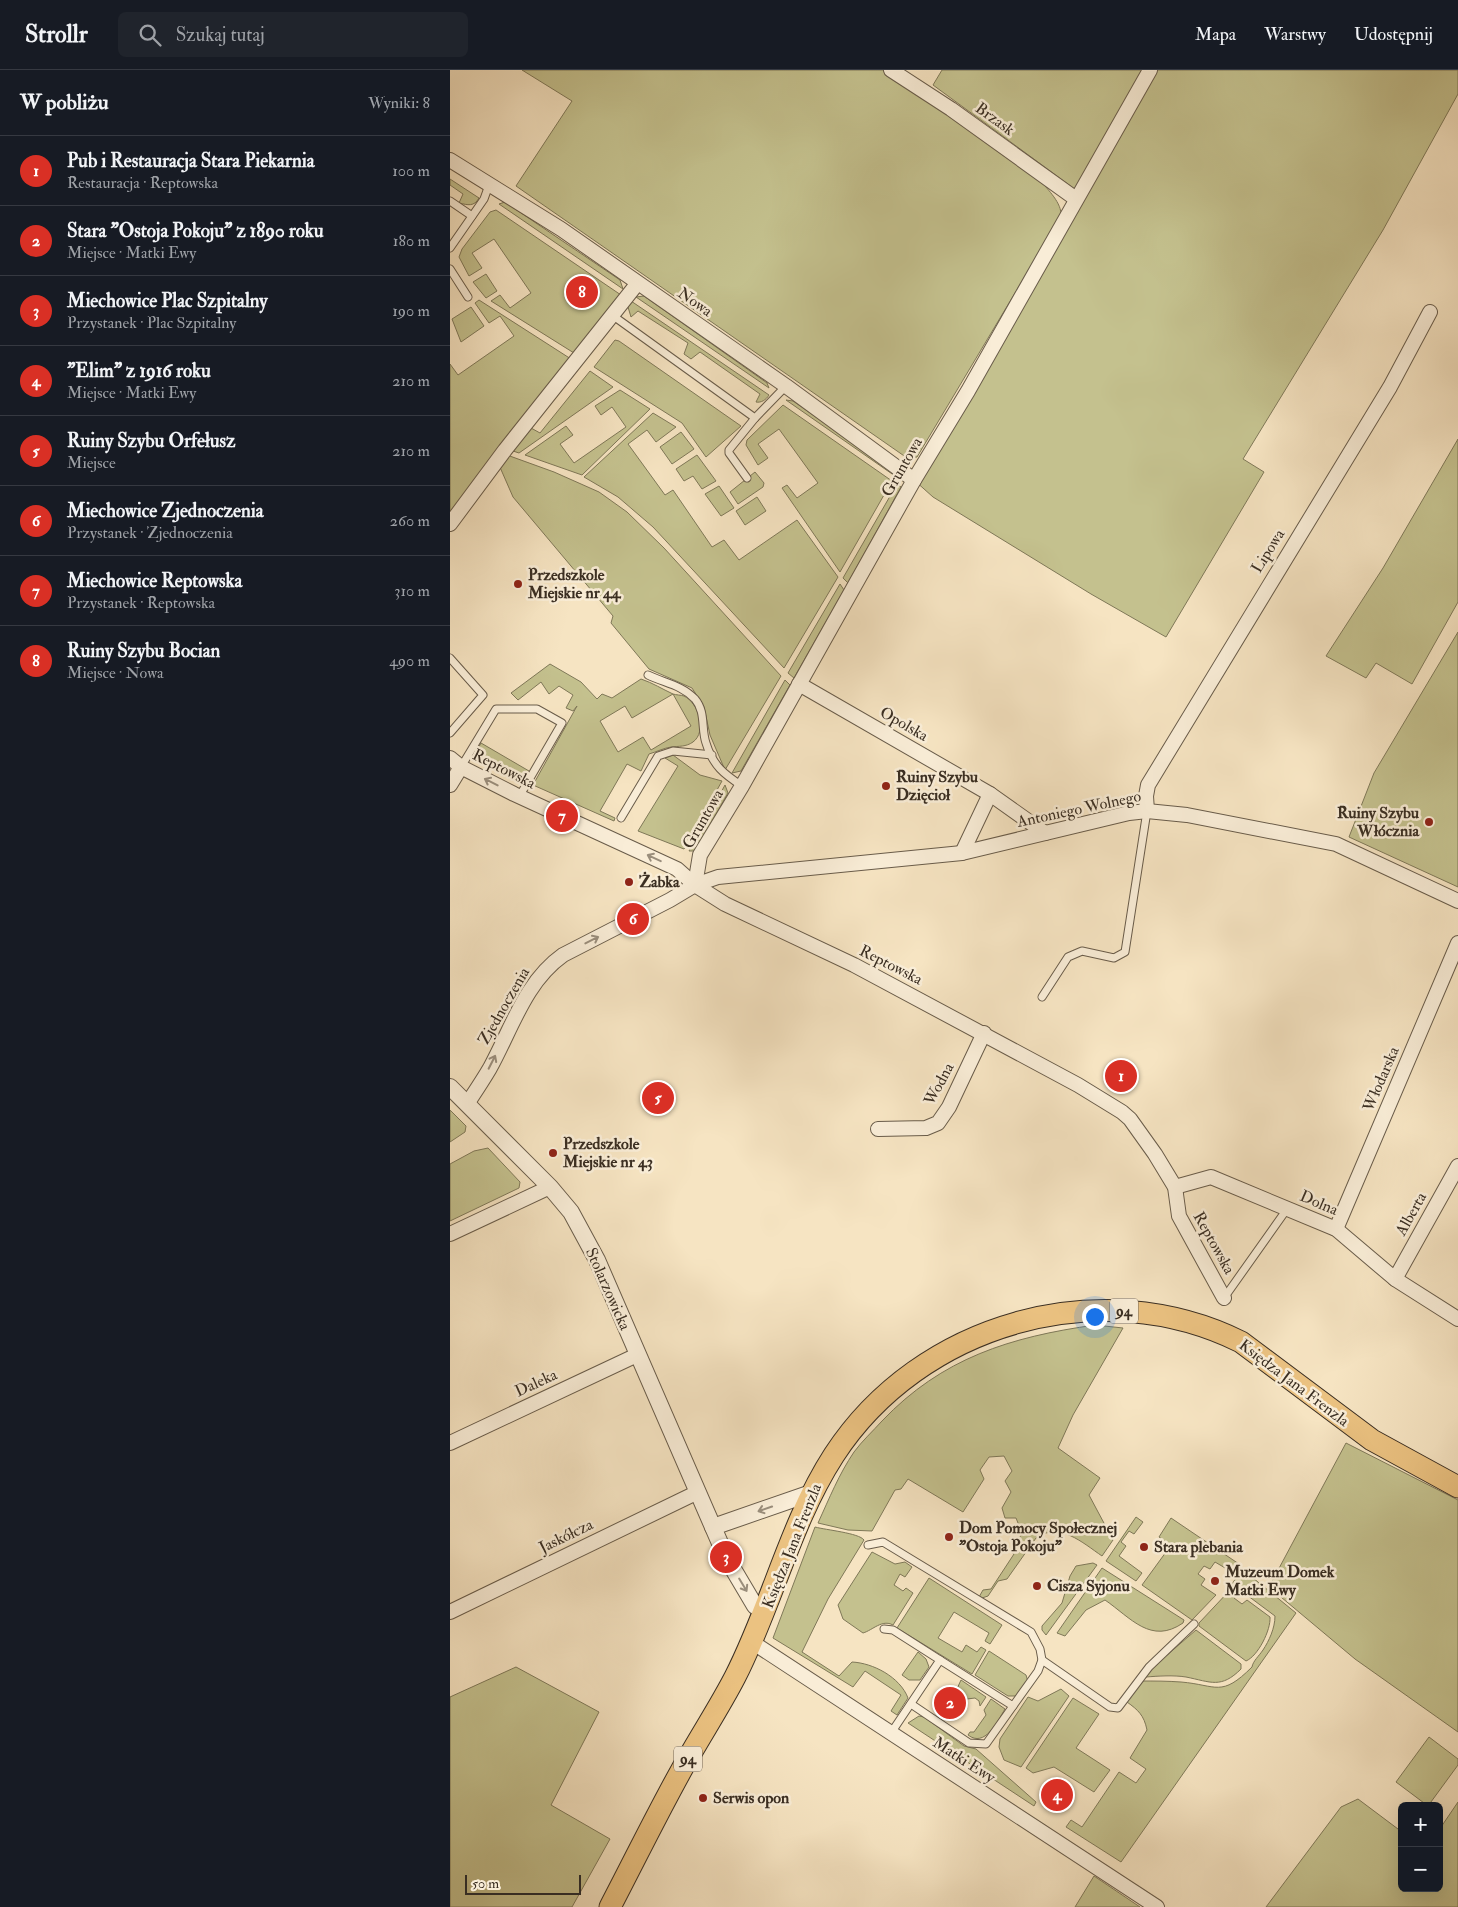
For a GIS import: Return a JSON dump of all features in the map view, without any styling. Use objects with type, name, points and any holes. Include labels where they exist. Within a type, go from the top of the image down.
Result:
[{"type":"main road","name":"Księdza Jana Frenzla","points":[[610,1907],[681,1771],[735,1678],[766,1610],[811,1493],[834,1455],[875,1404],[895,1386],[959,1344],[1015,1322],[1071,1312],[1101,1310],[1135,1311],[1194,1322],[1234,1338],[1256,1351],[1332,1412],[1372,1440],[1458,1487]]},
{"type":"street","name":"Brzask","points":[[891,70],[951,109],[1076,199]]},
{"type":"street","name":"Gruntowa","points":[[695,884],[700,855],[742,786],[914,480],[968,391],[1150,70]]},
{"type":"street","name":"Nowa","points":[[450,160],[561,229],[637,284],[786,386],[914,480]]},
{"type":"street","points":[[450,524],[511,443],[637,284]]},
{"type":"street","name":"Lipowa","points":[[1147,811],[1146,796],[1148,785],[1390,387],[1430,312]]},
{"type":"street","name":"Opolska","points":[[799,684],[990,794],[1045,832]]},
{"type":"street","name":"Reptowska","points":[[450,758],[461,767],[519,796],[677,869],[695,884],[725,904],[854,965],[984,1033],[1078,1085],[1130,1119],[1175,1187],[1179,1216],[1224,1298]]},
{"type":"street","points":[[450,785],[461,767]]},
{"type":"street","points":[[962,853],[990,794]]},
{"type":"street","name":"Antoniego Wolnego","points":[[695,884],[718,877],[962,853],[1128,813],[1147,811],[1187,815],[1336,844],[1458,901]]},
{"type":"street","name":"Zjednoczenia","points":[[467,1104],[490,1068],[526,997],[549,966],[563,955],[695,884]]},
{"type":"street","name":"Włodarska","points":[[1336,1229],[1458,943]]},
{"type":"street","name":"Wodna","points":[[878,1129],[926,1128],[938,1123],[949,1107],[984,1033]]},
{"type":"street","name":"Stolarzowicka","points":[[450,1087],[550,1187],[571,1212],[597,1260],[726,1557],[755,1606],[766,1610]]},
{"type":"street","name":"Alberta","points":[[1395,1279],[1458,1166]]},
{"type":"street","name":"Dolna","points":[[1175,1187],[1211,1177],[1336,1229],[1395,1279],[1458,1319]]},
{"type":"street","points":[[450,1234],[550,1187]]},
{"type":"street","name":"Daleka","points":[[450,1443],[637,1355]]},
{"type":"street","name":"Jaskółcza","points":[[450,1612],[698,1492]]},
{"type":"street","points":[[713,1527],[811,1493]]},
{"type":"street","name":"Matki Ewy","points":[[752,1642],[1157,1907]]},
{"type":"lane","points":[[450,248],[484,199],[489,185]]},
{"type":"lane","points":[[450,201],[472,216]]},
{"type":"lane","points":[[450,269],[468,297]]},
{"type":"lane","points":[[612,315],[755,418]]},
{"type":"lane","points":[[747,478],[729,454],[729,450],[755,418],[786,386]]},
{"type":"lane","points":[[450,658],[483,695],[450,733]]},
{"type":"lane","points":[[648,675],[677,686],[696,700],[704,721],[706,743],[720,772],[742,786]]},
{"type":"lane","points":[[461,767],[496,709],[537,709],[562,723],[519,796]]},
{"type":"lane","points":[[621,818],[658,756],[673,751],[712,755]]},
{"type":"lane","points":[[1042,997],[1068,957],[1082,952],[1114,958],[1125,952],[1147,811]]},
{"type":"lane","points":[[1224,1298],[1287,1209]]},
{"type":"lane","points":[[868,1544],[883,1542],[1032,1632],[1042,1660],[1110,1707],[1118,1708],[1149,1667],[1194,1624]]},
{"type":"lane","points":[[884,1629],[893,1630],[1013,1706]]},
{"type":"lane","points":[[891,1733],[940,1660]]},
{"type":"lane","points":[[911,1704],[970,1743],[986,1744],[1038,1671],[1042,1660]]},
{"type":"shaded area","points":[[522,70],[883,70],[1040,180],[1057,202],[1061,216],[917,457],[910,458],[910,460],[516,186],[572,101]]},
{"type":"shaded area","points":[[942,70],[1147,70],[1076,190],[933,85]]},
{"type":"shaded area","points":[[1150,70],[1458,70],[1458,94],[1383,230],[1243,459],[1264,472],[1166,637],[1091,594],[933,497],[914,480]]},
{"type":"shaded area","points":[[450,179],[479,198],[477,201],[470,205],[459,203],[463,194],[450,185]]},
{"type":"shaded area","points":[[505,202],[620,280],[623,289],[499,204]]},
{"type":"shaded area","points":[[496,210],[621,295],[574,353],[491,301],[500,295],[510,308],[531,293],[494,239],[472,253],[482,268],[469,276],[459,257],[462,249],[490,212]]},
{"type":"shaded area","points":[[486,274],[497,291],[486,298],[473,282]]},
{"type":"shaded area","points":[[644,296],[767,383],[769,388],[636,297]]},
{"type":"shaded area","points":[[479,300],[571,359],[450,517],[450,364],[458,375],[514,336],[500,316],[489,323],[475,303]]},
{"type":"shaded area","points":[[631,301],[769,395],[768,397],[762,402],[756,402],[760,394],[700,352],[691,359],[684,354],[688,343],[638,311],[631,317],[628,307]]},
{"type":"shaded area","points":[[471,307],[484,326],[461,342],[452,319]]},
{"type":"shaded area","points":[[615,340],[741,426],[706,457],[682,423],[594,367]]},
{"type":"shaded area","points":[[590,371],[613,387],[519,453],[510,450],[531,428],[540,433]]},
{"type":"shaded area","points":[[620,390],[650,409],[582,475],[525,455],[566,426],[573,435],[560,444],[574,463],[626,427],[612,407],[601,415],[595,406]]},
{"type":"shaded area","points":[[786,400],[793,401],[897,474],[895,476]]},
{"type":"shaded area","points":[[783,405],[892,481],[840,572],[782,488],[787,485],[797,498],[818,483],[779,429],[758,444],[768,458],[758,465],[746,445],[747,440]]},
{"type":"shaded area","points":[[653,413],[676,427],[656,442],[647,430],[628,444],[665,495],[673,490],[712,547],[724,540],[739,560],[797,520],[838,577],[784,668],[653,527],[618,497],[584,477]]},
{"type":"shaded area","points":[[681,432],[694,449],[672,464],[660,447]]},
{"type":"shaded area","points":[[1458,439],[1458,602],[1412,684],[1376,663],[1366,678],[1326,656],[1383,568]]},
{"type":"shaded area","points":[[507,455],[554,472],[599,492],[627,512],[664,548],[781,676],[725,770],[710,735],[704,707],[692,688],[649,669],[611,623],[613,616],[513,497],[499,465]]},
{"type":"shaded area","points":[[697,455],[716,481],[702,489],[693,476],[684,481],[676,469]]},
{"type":"shaded area","points":[[755,472],[764,483],[763,487],[738,504],[730,492]]},
{"type":"shaded area","points":[[897,484],[901,487],[848,583],[843,578]]},
{"type":"shaded area","points":[[719,486],[734,508],[721,516],[705,494]]},
{"type":"shaded area","points":[[757,497],[766,511],[745,525],[736,511]]},
{"type":"shaded area","points":[[840,584],[844,590],[794,678],[788,673]]},
{"type":"shaded area","points":[[1458,632],[1458,887],[1349,837],[1374,773]]},
{"type":"shaded area","points":[[550,664],[581,682],[597,699],[602,694],[612,698],[641,679],[673,694],[684,696],[689,700],[697,711],[700,732],[690,744],[649,754],[641,771],[627,764],[600,811],[615,818],[614,821],[533,785],[577,706],[573,711],[566,708],[573,695],[559,686],[549,694],[541,682],[518,700],[511,693]],"holes":[[[673,694],[691,726],[651,750],[643,737],[618,752],[600,721],[625,706],[632,718]]]},
{"type":"shaded area","points":[[785,680],[790,685],[741,771],[732,773]]},
{"type":"shaded area","points":[[481,743],[529,771],[524,780],[475,754]]},
{"type":"shaded area","points":[[673,755],[700,775],[722,781],[684,849],[638,831],[678,766],[665,758]]},
{"type":"shaded area","points":[[725,785],[728,793],[695,851],[689,851]]},
{"type":"shaded area","points":[[450,1110],[466,1126],[465,1132],[450,1142]]},
{"type":"shaded area","points":[[488,1148],[520,1182],[519,1188],[450,1221],[450,1164],[474,1151]]},
{"type":"shaded area","points":[[1095,1325],[1123,1328],[1073,1415],[1058,1448],[1100,1478],[1089,1495],[1113,1540],[1102,1556],[1070,1536],[1062,1533],[1045,1533],[1036,1538],[1007,1579],[998,1581],[988,1596],[979,1597],[983,1590],[991,1589],[1014,1554],[1011,1552],[1024,1530],[1020,1528],[1016,1518],[1005,1518],[1002,1508],[1011,1492],[1005,1481],[1012,1471],[1004,1456],[989,1457],[980,1470],[984,1479],[963,1512],[908,1479],[901,1489],[895,1490],[872,1531],[848,1530],[818,1523],[839,1478],[857,1448],[905,1399],[929,1381],[953,1366],[1006,1344],[1034,1336]]},
{"type":"shaded area","points":[[1346,1443],[1458,1500],[1458,1732],[1355,1659],[1269,1587]]},
{"type":"shaded area","points":[[1136,1517],[1143,1522],[1134,1534],[1129,1531],[1121,1542],[1126,1546],[1119,1556],[1142,1573],[1136,1581],[1106,1561]]},
{"type":"shaded area","points":[[1171,1518],[1239,1564],[1232,1572],[1215,1562],[1210,1569],[1204,1566],[1198,1574],[1205,1579],[1201,1585],[1216,1595],[1192,1620],[1142,1585],[1166,1552],[1161,1549],[1166,1542],[1159,1537]]},
{"type":"shaded area","points":[[815,1527],[849,1534],[864,1540],[828,1599],[802,1652],[839,1676],[852,1662],[868,1665],[885,1672],[899,1684],[908,1698],[897,1715],[891,1711],[901,1695],[865,1671],[853,1687],[773,1638]]},
{"type":"shaded area","points":[[872,1552],[895,1564],[905,1562],[912,1567],[905,1577],[900,1574],[894,1585],[903,1591],[906,1588],[913,1593],[893,1625],[889,1623],[881,1624],[863,1633],[843,1619],[838,1605]]},
{"type":"shaded area","points":[[1093,1563],[1097,1565],[1046,1635],[1042,1630],[1042,1626],[1062,1603],[1070,1576],[1076,1566]]},
{"type":"shaded area","points":[[1102,1568],[1184,1620],[1183,1623],[1172,1629],[1151,1630],[1133,1621],[1105,1600],[1086,1610],[1065,1636],[1057,1633]]},
{"type":"shaded area","points":[[1242,1569],[1296,1613],[1121,1862],[1066,1827],[1071,1820],[1082,1827],[1119,1772],[1136,1783],[1146,1769],[1130,1758],[1147,1730],[1140,1713],[1127,1702],[1141,1681],[1181,1682],[1218,1687],[1233,1683],[1252,1667],[1269,1638],[1275,1616],[1232,1584]]},
{"type":"shaded area","points":[[929,1578],[1002,1625],[990,1644],[985,1641],[989,1633],[954,1612],[938,1638],[962,1652],[966,1645],[977,1652],[981,1647],[986,1650],[972,1674],[897,1628]]},
{"type":"shaded area","points":[[1230,1590],[1236,1594],[1234,1598],[1242,1604],[1247,1600],[1270,1617],[1263,1642],[1255,1654],[1246,1661],[1199,1626],[1199,1623]]},
{"type":"shaded area","points":[[1196,1630],[1241,1664],[1241,1669],[1221,1682],[1209,1682],[1181,1676],[1146,1677],[1152,1668]]},
{"type":"shaded area","points":[[989,1651],[1026,1675],[1028,1682],[1018,1696],[1008,1696],[975,1675]]},
{"type":"shaded area","points":[[918,1652],[926,1659],[929,1667],[920,1680],[909,1680],[902,1675]]},
{"type":"shaded area","points":[[516,1667],[599,1712],[551,1805],[610,1839],[572,1907],[450,1907],[450,1697]]},
{"type":"shaded area","points":[[961,1680],[986,1697],[980,1706],[979,1701],[975,1698],[967,1699],[956,1691]]},
{"type":"shaded area","points":[[1061,1689],[1069,1696],[1021,1767],[1004,1760],[999,1747],[1000,1739],[1028,1697],[1038,1701]]},
{"type":"shaded area","points":[[1073,1698],[1099,1714],[1076,1748],[1110,1770],[1094,1792],[1054,1767],[1033,1773],[1026,1768]]},
{"type":"shaded area","points":[[991,1699],[1005,1709],[998,1720],[985,1736],[974,1738],[968,1735],[970,1732],[974,1732],[986,1715],[984,1710]]},
{"type":"shaded area","points":[[919,1716],[924,1717],[964,1746],[976,1749],[1036,1802],[1034,1806],[908,1723]]},
{"type":"shaded area","points":[[1429,1737],[1458,1759],[1458,1765],[1431,1802],[1423,1802],[1396,1782]]},
{"type":"shaded area","points":[[1358,1799],[1398,1829],[1398,1892],[1443,1892],[1443,1824],[1458,1802],[1458,1907],[1266,1907],[1341,1807]]},
{"type":"shaded area","points":[[1094,1876],[1140,1907],[1075,1907]]},
{"type":"place","name":"Ruiny Szybu Bocian","points":[[582,292]]},
{"type":"place","name":"Przedszkole Miejskie nr 44","points":[[518,584]]},
{"type":"place","name":"Ruiny Szybu Dzięcioł","points":[[886,786]]},
{"type":"place","name":"Miechowice Reptowska","points":[[562,816]]},
{"type":"place","name":"Ruiny Szybu Włócznia","points":[[1429,822]]},
{"type":"place","name":"Żabka","points":[[629,882]]},
{"type":"place","name":"Miechowice Zjednoczenia","points":[[633,919]]},
{"type":"place","name":"Pub i Restauracja Stara Piekarnia","points":[[1121,1076]]},
{"type":"place","name":"Ruiny Szybu Orfełusz","points":[[658,1098]]},
{"type":"place","name":"Przedszkole Miejskie nr 43","points":[[553,1153]]},
{"type":"place","name":"Dom Pomocy Społecznej \"Ostoja Pokoju\"","points":[[949,1537]]},
{"type":"place","name":"Stara plebania","points":[[1144,1547]]},
{"type":"place","name":"Miechowice Plac Szpitalny","points":[[726,1557]]},
{"type":"place","name":"Muzeum Domek Matki Ewy","points":[[1215,1581]]},
{"type":"place","name":"Cisza Syjonu","points":[[1037,1586]]},
{"type":"place","name":"Stara \"Ostoja Pokoju\" z 1890 roku","points":[[950,1703]]},
{"type":"place","name":"\"Elim\" z 1916 roku","points":[[1057,1795]]},
{"type":"place","name":"Serwis opon","points":[[703,1798]]}]
